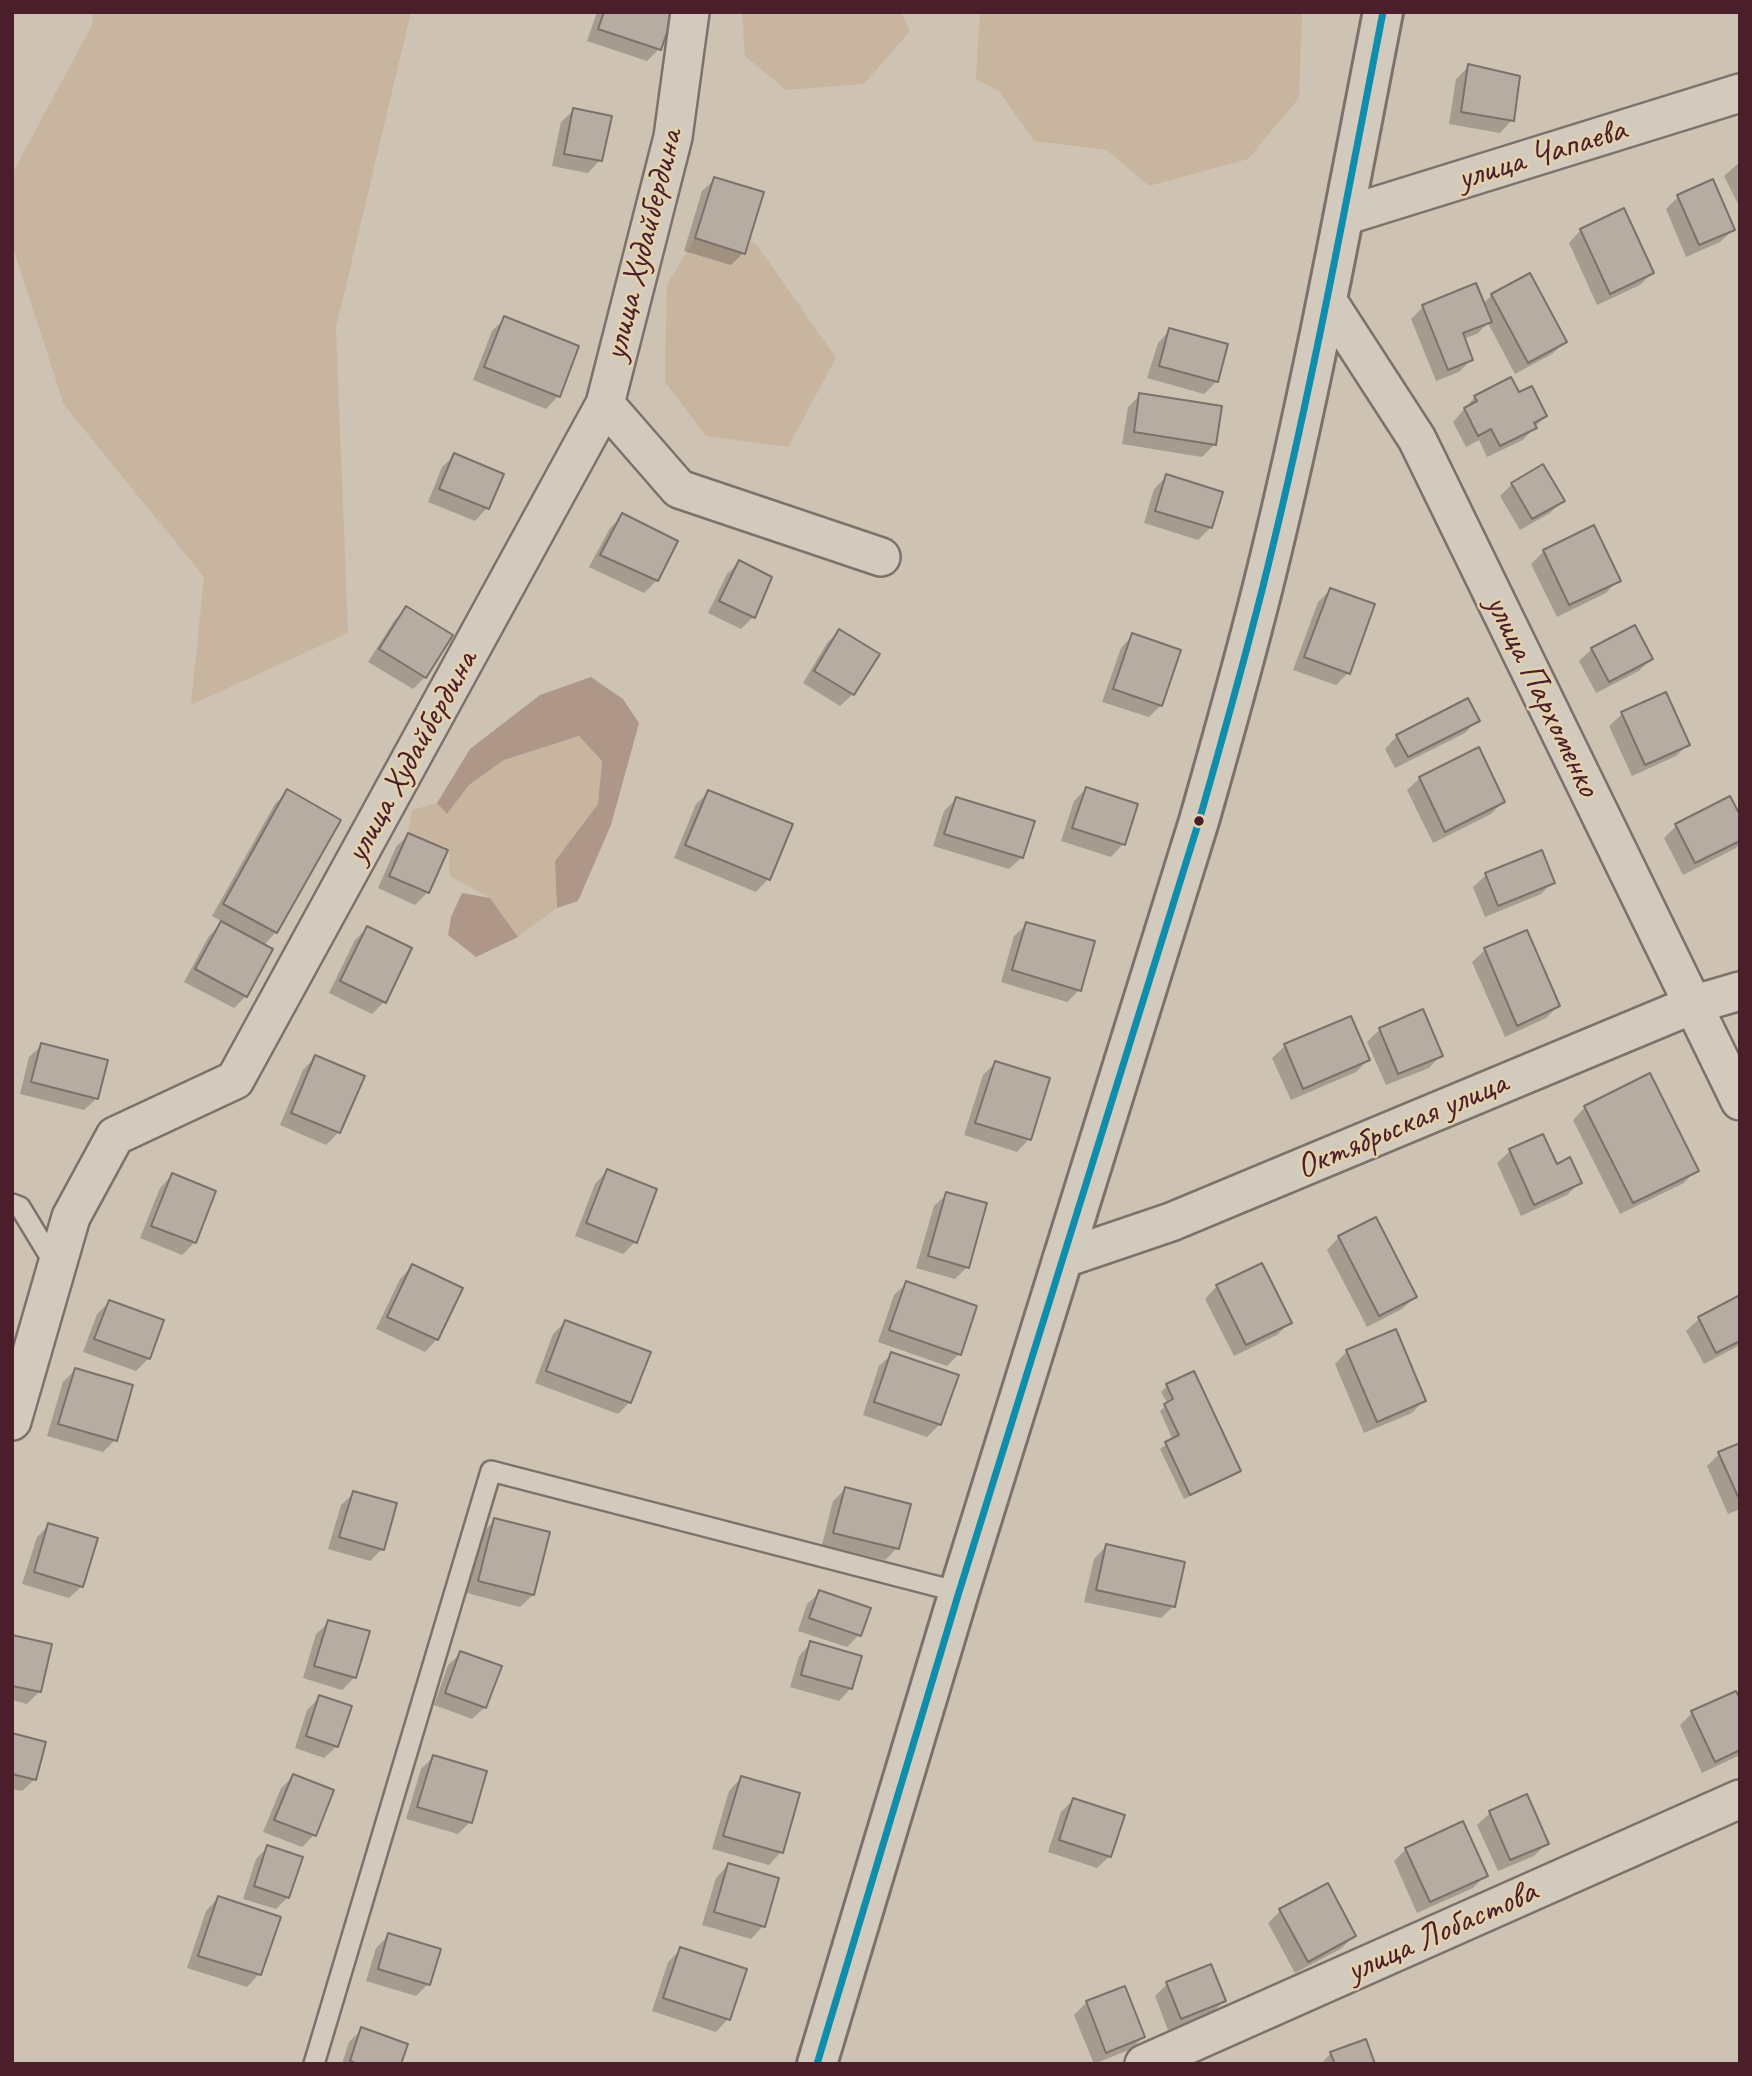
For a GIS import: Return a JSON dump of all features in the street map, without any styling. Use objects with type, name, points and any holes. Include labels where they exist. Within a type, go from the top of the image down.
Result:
[{"type":"main road","points":[[817,2064],[959,1591],[1195,835],[1227,723],[1269,564],[1327,300],[1383,12]]},
{"type":"street","name":"улица Худайбердина","points":[[12,1421],[71,1217],[115,1136],[234,1080],[605,404],[673,137],[690,12]]},
{"type":"street","name":"улица Чапаева","points":[[1344,216],[1740,93]]},
{"type":"street","name":"улица Пархоменко","points":[[1327,300],[1417,439],[1740,1101]]},
{"type":"street","points":[[605,404],[679,489],[881,557]]},
{"type":"street","name":"Октябрьская улица","points":[[1062,1259],[1171,1222],[1692,1005],[1740,991]]},
{"type":"street","name":"улица Лобастова","points":[[1144,2064],[1740,1800]]},
{"type":"lane","points":[[12,1204],[20,1207],[57,1268]]},
{"type":"lane","points":[[314,2064],[491,1471],[959,1591]]},
{"type":"shaded area","points":[[94,12],[411,12],[336,328],[348,633],[191,705],[204,577],[64,405],[12,245],[12,174],[92,25]]},
{"type":"shaded area","points":[[742,12],[901,12],[910,31],[864,84],[786,90],[745,56]]},
{"type":"shaded area","points":[[980,12],[1300,12],[1299,98],[1248,159],[1149,186],[1107,150],[1034,141],[999,91],[976,79]]},
{"type":"shaded area","points":[[720,223],[757,245],[836,358],[788,447],[706,436],[665,382],[667,285],[695,238]]},
{"type":"shaded area","points":[[591,677],[623,699],[639,723],[611,825],[578,901],[557,908],[555,861],[598,804],[602,761],[579,736],[504,760],[469,785],[447,814],[437,803],[470,749],[540,695]]},
{"type":"shaded area","points":[[579,736],[602,761],[598,804],[555,861],[557,908],[518,937],[490,898],[450,876],[449,848],[408,833],[412,810],[437,803],[447,814],[469,785],[504,760]]},
{"type":"shaded area","points":[[462,893],[490,898],[518,937],[476,957],[448,935],[451,917]]},
{"type":"building","points":[[604,12],[674,12],[661,50],[598,29]]},
{"type":"building","points":[[1468,64],[1520,76],[1514,121],[1461,112]]},
{"type":"building","points":[[573,108],[612,116],[602,161],[564,154]]},
{"type":"building","points":[[714,177],[764,192],[745,254],[695,238]]},
{"type":"building","points":[[1713,179],[1735,230],[1699,245],[1677,195]]},
{"type":"building","points":[[1624,208],[1654,273],[1610,294],[1580,229]]},
{"type":"building","points":[[1530,273],[1567,342],[1528,363],[1491,294]]},
{"type":"building","points":[[1476,283],[1492,322],[1463,333],[1473,360],[1448,370],[1422,305]]},
{"type":"building","points":[[504,316],[579,346],[560,397],[484,367]]},
{"type":"building","points":[[1169,328],[1228,344],[1218,382],[1159,366]]},
{"type":"building","points":[[1511,377],[1519,392],[1532,386],[1547,416],[1534,423],[1537,428],[1500,446],[1491,429],[1478,436],[1464,408],[1477,401],[1474,396]]},
{"type":"building","points":[[1139,393],[1222,406],[1216,445],[1134,432]]},
{"type":"building","points":[[454,453],[504,474],[489,509],[439,489]]},
{"type":"building","points":[[1543,464],[1565,501],[1532,519],[1511,483]]},
{"type":"building","points":[[1166,474],[1223,492],[1212,528],[1155,511]]},
{"type":"building","points":[[622,513],[678,541],[658,581],[600,555]]},
{"type":"building","points":[[1594,525],[1621,581],[1569,605],[1543,550]]},
{"type":"building","points":[[739,560],[772,577],[755,618],[719,601]]},
{"type":"building","points":[[1330,588],[1375,604],[1350,674],[1304,657]]},
{"type":"building","points":[[406,606],[453,635],[426,678],[379,649]]},
{"type":"building","points":[[1635,625],[1653,659],[1609,682],[1591,648]]},
{"type":"building","points":[[839,629],[880,654],[854,695],[814,671]]},
{"type":"building","points":[[1132,633],[1181,650],[1162,706],[1113,689]]},
{"type":"building","points":[[1666,692],[1690,745],[1645,765],[1621,712]]},
{"type":"building","points":[[1468,698],[1480,721],[1408,757],[1396,735]]},
{"type":"building","points":[[1479,747],[1505,802],[1445,832],[1419,777]]},
{"type":"building","points":[[1086,787],[1138,804],[1125,845],[1072,828]]},
{"type":"building","points":[[287,789],[341,820],[277,933],[223,904]]},
{"type":"building","points":[[708,790],[793,824],[770,880],[685,845]]},
{"type":"building","points":[[1730,796],[1740,815],[1740,841],[1695,863],[1675,824]]},
{"type":"building","points":[[956,797],[1035,821],[1023,858],[944,834]]},
{"type":"building","points":[[408,833],[448,850],[429,893],[389,876]]},
{"type":"building","points":[[1542,850],[1555,883],[1498,906],[1485,873]]},
{"type":"building","points":[[221,921],[273,949],[247,997],[195,969]]},
{"type":"building","points":[[1026,922],[1095,941],[1081,991],[1012,970]]},
{"type":"building","points":[[367,926],[412,948],[386,1003],[340,981]]},
{"type":"building","points":[[1527,930],[1560,1006],[1517,1026],[1484,948]]},
{"type":"building","points":[[1423,1009],[1443,1056],[1398,1074],[1379,1028]]},
{"type":"building","points":[[1351,1016],[1370,1060],[1303,1089],[1284,1044]]},
{"type":"building","points":[[41,1043],[108,1060],[98,1099],[31,1082]]},
{"type":"building","points":[[315,1055],[365,1076],[340,1133],[291,1113]]},
{"type":"building","points":[[995,1061],[1050,1078],[1031,1140],[975,1123]]},
{"type":"building","points":[[1650,1073],[1699,1171],[1633,1203],[1584,1106]]},
{"type":"building","points":[[1543,1134],[1557,1164],[1570,1157],[1582,1183],[1534,1205],[1509,1149]]},
{"type":"building","points":[[607,1169],[657,1189],[637,1243],[586,1223]]},
{"type":"building","points":[[172,1173],[216,1191],[196,1243],[151,1226]]},
{"type":"building","points":[[946,1192],[987,1203],[969,1268],[928,1256]]},
{"type":"building","points":[[1376,1217],[1417,1297],[1379,1316],[1338,1236]]},
{"type":"building","points":[[1262,1263],[1292,1323],[1246,1345],[1216,1285]]},
{"type":"building","points":[[412,1264],[463,1288],[438,1340],[387,1317]]},
{"type":"building","points":[[906,1281],[977,1306],[961,1355],[889,1330]]},
{"type":"building","points":[[1740,1295],[1740,1341],[1716,1353],[1698,1317]]},
{"type":"building","points":[[109,1300],[164,1320],[150,1359],[94,1339]]},
{"type":"building","points":[[565,1320],[651,1352],[631,1403],[546,1371]]},
{"type":"building","points":[[1396,1329],[1426,1401],[1377,1422],[1346,1350]]},
{"type":"building","points":[[891,1352],[959,1375],[941,1425],[874,1402]]},
{"type":"building","points":[[75,1368],[133,1385],[117,1441],[58,1424]]},
{"type":"building","points":[[1194,1371],[1241,1471],[1190,1495],[1165,1442],[1179,1435],[1164,1404],[1173,1399],[1166,1384]]},
{"type":"building","points":[[1740,1443],[1740,1501],[1718,1452]]},
{"type":"building","points":[[845,1487],[911,1504],[899,1549],[833,1533]]},
{"type":"building","points":[[353,1491],[397,1503],[384,1550],[339,1537]]},
{"type":"building","points":[[494,1518],[550,1532],[534,1595],[478,1581]]},
{"type":"building","points":[[48,1523],[98,1538],[83,1587],[34,1572]]},
{"type":"building","points":[[1106,1544],[1185,1562],[1175,1607],[1096,1590]]},
{"type":"building","points":[[819,1590],[871,1608],[861,1636],[809,1618]]},
{"type":"building","points":[[328,1620],[370,1631],[356,1678],[314,1666]]},
{"type":"building","points":[[12,1635],[52,1644],[41,1692],[12,1686]]},
{"type":"building","points":[[810,1641],[862,1656],[852,1689],[801,1675]]},
{"type":"building","points":[[460,1651],[502,1666],[486,1708],[445,1693]]},
{"type":"building","points":[[1736,1691],[1740,1699],[1740,1750],[1715,1762],[1691,1711]]},
{"type":"building","points":[[319,1695],[352,1706],[338,1747],[306,1736]]},
{"type":"building","points":[[12,1733],[46,1742],[36,1780],[12,1774]]},
{"type":"building","points":[[433,1755],[487,1771],[472,1823],[417,1807]]},
{"type":"building","points":[[293,1774],[334,1790],[316,1836],[274,1820]]},
{"type":"building","points":[[741,1776],[800,1793],[783,1853],[723,1836]]},
{"type":"building","points":[[1527,1794],[1549,1844],[1510,1860],[1489,1811]]},
{"type":"building","points":[[1073,1798],[1125,1815],[1111,1857],[1059,1840]]},
{"type":"building","points":[[1463,1821],[1488,1876],[1430,1902],[1405,1848]]},
{"type":"building","points":[[267,1845],[303,1857],[289,1898],[254,1886]]},
{"type":"building","points":[[728,1863],[779,1878],[765,1927],[714,1912]]},
{"type":"building","points":[[1328,1883],[1356,1936],[1308,1962],[1279,1909]]},
{"type":"building","points":[[218,1896],[281,1917],[261,1975],[198,1956]]},
{"type":"building","points":[[388,1933],[441,1949],[430,1985],[378,1969]]},
{"type":"building","points":[[680,1947],[747,1969],[730,2020],[663,1998]]},
{"type":"building","points":[[1211,1964],[1226,2001],[1181,2019],[1166,1982]]},
{"type":"building","points":[[1125,1986],[1145,2037],[1106,2053],[1086,2001]]},
{"type":"building","points":[[361,2027],[408,2044],[401,2064],[358,2064],[350,2061]]},
{"type":"building","points":[[1366,2039],[1375,2064],[1335,2064],[1330,2052]]},
{"type":"transit line","points":[[817,2064],[959,1592],[1199,821],[1235,694],[1300,428],[1383,12]]}]
